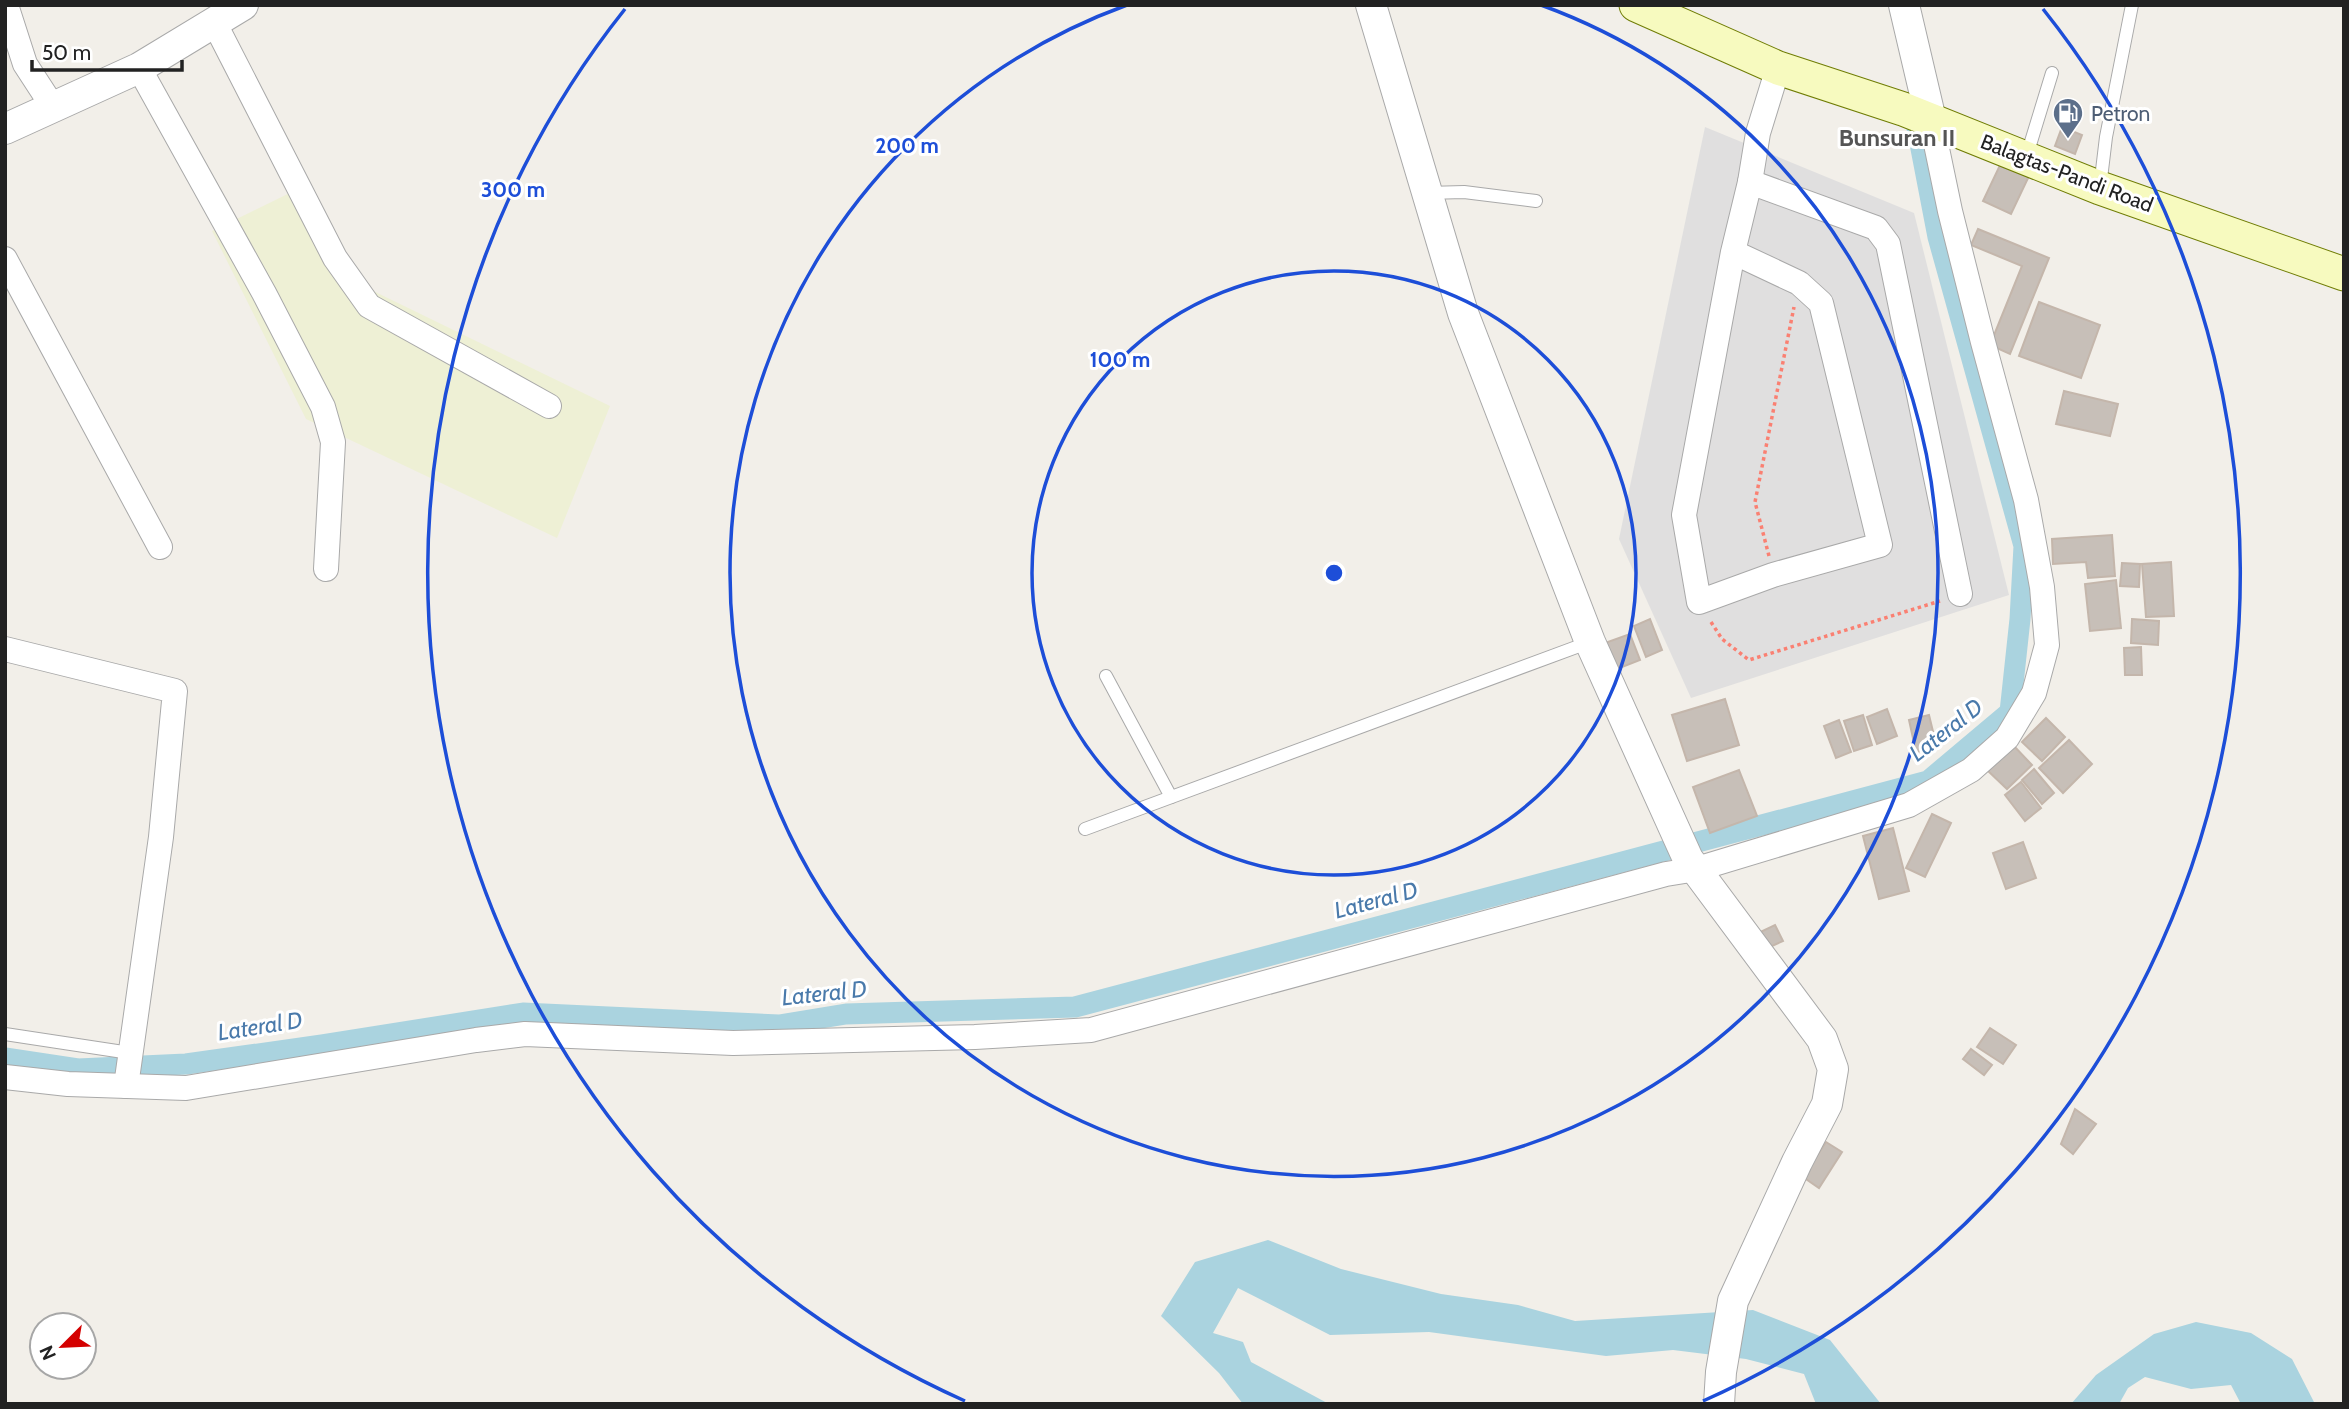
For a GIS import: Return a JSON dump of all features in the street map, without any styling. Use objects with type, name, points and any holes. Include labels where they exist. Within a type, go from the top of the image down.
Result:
[{"type":"main road","name":"Balagtas-Pandi Road","points":[[1636,5],[1778,68],[1919,116],[2100,188],[2344,274]]},
{"type":"street","points":[[6,5],[25,64],[53,107]]},
{"type":"street","points":[[5,129],[139,68],[243,5]]},
{"type":"street","points":[[1371,5],[1463,313],[1590,642],[1689,855],[1822,1039],[1833,1069],[1827,1104],[1733,1301],[1721,1371],[1719,1404]]},
{"type":"street","points":[[5,1077],[68,1084],[186,1088],[525,1034],[733,1043],[975,1037],[1091,1030],[1666,874],[1689,855],[1909,805],[1971,770],[2007,738],[2034,693],[2047,645],[2042,587],[2026,500],[1950,211],[1919,116],[1904,5]]},
{"type":"street","points":[[214,22],[335,258],[369,306],[549,406]]},
{"type":"street","points":[[139,68],[323,407],[333,442],[327,569]]},
{"type":"street","points":[[1733,252],[1799,283],[1821,303],[1880,545],[1773,575],[1699,602],[1684,515],[1733,252],[1750,182],[1758,133],[1778,68]]},
{"type":"street","points":[[1750,182],[1876,228],[1888,244],[1960,594]]},
{"type":"street","points":[[5,259],[160,547]]},
{"type":"street","points":[[5,649],[175,691],[161,837],[126,1086]]},
{"type":"lane","points":[[2100,188],[2106,137],[2132,5]]},
{"type":"lane","points":[[2026,158],[2052,73]]},
{"type":"lane","points":[[1427,193],[1456,192],[1536,201]]},
{"type":"lane","points":[[1085,829],[1590,642]]},
{"type":"lane","points":[[1106,676],[1171,797]]},
{"type":"lane","points":[[5,1034],[130,1053]]},
{"type":"path","points":[[1773,575],[1755,502],[1799,283]]},
{"type":"path","points":[[1699,602],[1721,639],[1749,660],[1960,594]]},
{"type":"shaded area","points":[[1705,127],[1914,213],[2009,595],[1691,698],[1619,539]]},
{"type":"green space","points":[[306,185],[361,285],[610,406],[557,538],[306,419],[212,231]]},
{"type":"water","points":[[1268,1240],[1341,1269],[1441,1294],[1518,1305],[1575,1321],[1753,1310],[1830,1340],[1881,1404],[1816,1404],[1804,1374],[1746,1359],[1673,1350],[1606,1356],[1429,1332],[1330,1335],[1238,1288],[1213,1333],[1243,1342],[1251,1362],[1329,1404],[1243,1404],[1219,1373],[1161,1316],[1195,1262]]},
{"type":"water","points":[[2196,1322],[2251,1333],[2292,1359],[2315,1404],[2241,1404],[2231,1385],[2191,1389],[2145,1377],[2128,1388],[2119,1404],[2071,1404],[2096,1375],[2154,1334]]},
{"type":"building","name":"Petron","points":[[2062,127],[2082,135],[2075,154],[2055,146]]},
{"type":"building","points":[[2001,163],[2029,176],[2011,214],[1983,201]]},
{"type":"building","points":[[1978,229],[2049,258],[2010,354],[1990,345],[2022,266],[1971,245]]},
{"type":"building","points":[[2039,302],[2100,325],[2081,378],[2019,356]]},
{"type":"building","points":[[2064,391],[2118,404],[2110,436],[2056,424]]},
{"type":"building","points":[[2112,535],[2115,576],[2088,578],[2086,562],[2053,564],[2052,539]]},
{"type":"building","points":[[2171,562],[2174,616],[2146,617],[2142,564]]},
{"type":"building","points":[[2122,563],[2140,564],[2139,587],[2120,586]]},
{"type":"building","points":[[2116,580],[2121,628],[2090,631],[2085,584]]},
{"type":"building","points":[[1650,619],[1662,650],[1646,657],[1634,626]]},
{"type":"building","points":[[2132,619],[2159,621],[2158,645],[2131,643]]},
{"type":"building","points":[[1630,634],[1640,660],[1612,671],[1602,644]]},
{"type":"building","points":[[2141,647],[2142,675],[2125,675],[2124,648]]},
{"type":"building","points":[[1725,699],[1739,745],[1687,761],[1672,715]]},
{"type":"building","points":[[1887,709],[1897,736],[1877,744],[1867,717]]},
{"type":"building","points":[[1863,715],[1872,745],[1854,751],[1844,721]]},
{"type":"building","points":[[1929,715],[1937,748],[1916,752],[1909,720]]},
{"type":"building","points":[[2046,718],[2065,737],[2042,761],[2022,742]]},
{"type":"building","points":[[1839,720],[1851,752],[1836,758],[1824,726]]},
{"type":"building","points":[[2069,740],[2092,764],[2063,793],[2039,768]]},
{"type":"building","points":[[2012,744],[2032,765],[2007,789],[1987,770]]},
{"type":"building","points":[[2034,769],[2054,793],[2042,804],[2022,780]]},
{"type":"building","points":[[1739,770],[1757,816],[1710,833],[1693,787]]},
{"type":"building","points":[[2021,782],[2041,808],[2025,821],[2005,795]]},
{"type":"building","points":[[1932,814],[1951,823],[1925,877],[1906,868]]},
{"type":"building","points":[[1893,828],[1909,891],[1879,899],[1863,836]]},
{"type":"building","points":[[2023,842],[2036,878],[2006,889],[1993,853]]},
{"type":"building","points":[[1775,925],[1783,941],[1761,951],[1754,935]]},
{"type":"building","points":[[1990,1028],[2016,1045],[2003,1064],[1977,1047]]},
{"type":"building","points":[[1971,1049],[1992,1065],[1984,1075],[1963,1059]]},
{"type":"building","points":[[2075,1109],[2096,1124],[2073,1154],[2061,1144]]},
{"type":"building","points":[[1826,1142],[1842,1152],[1819,1188],[1803,1177]]},
{"type":"waterway","name":"Lateral D","points":[[5,1058],[78,1069],[186,1064],[523,1013],[779,1025],[846,1014],[1075,1007],[1928,781],[2010,712],[2020,619],[2024,546],[1938,237],[1913,107]]},
{"type":"place","name":"Petron","points":[[2068,140]]},
{"type":"district","name":"Bunsuran II","points":[[1897,137]]}]
